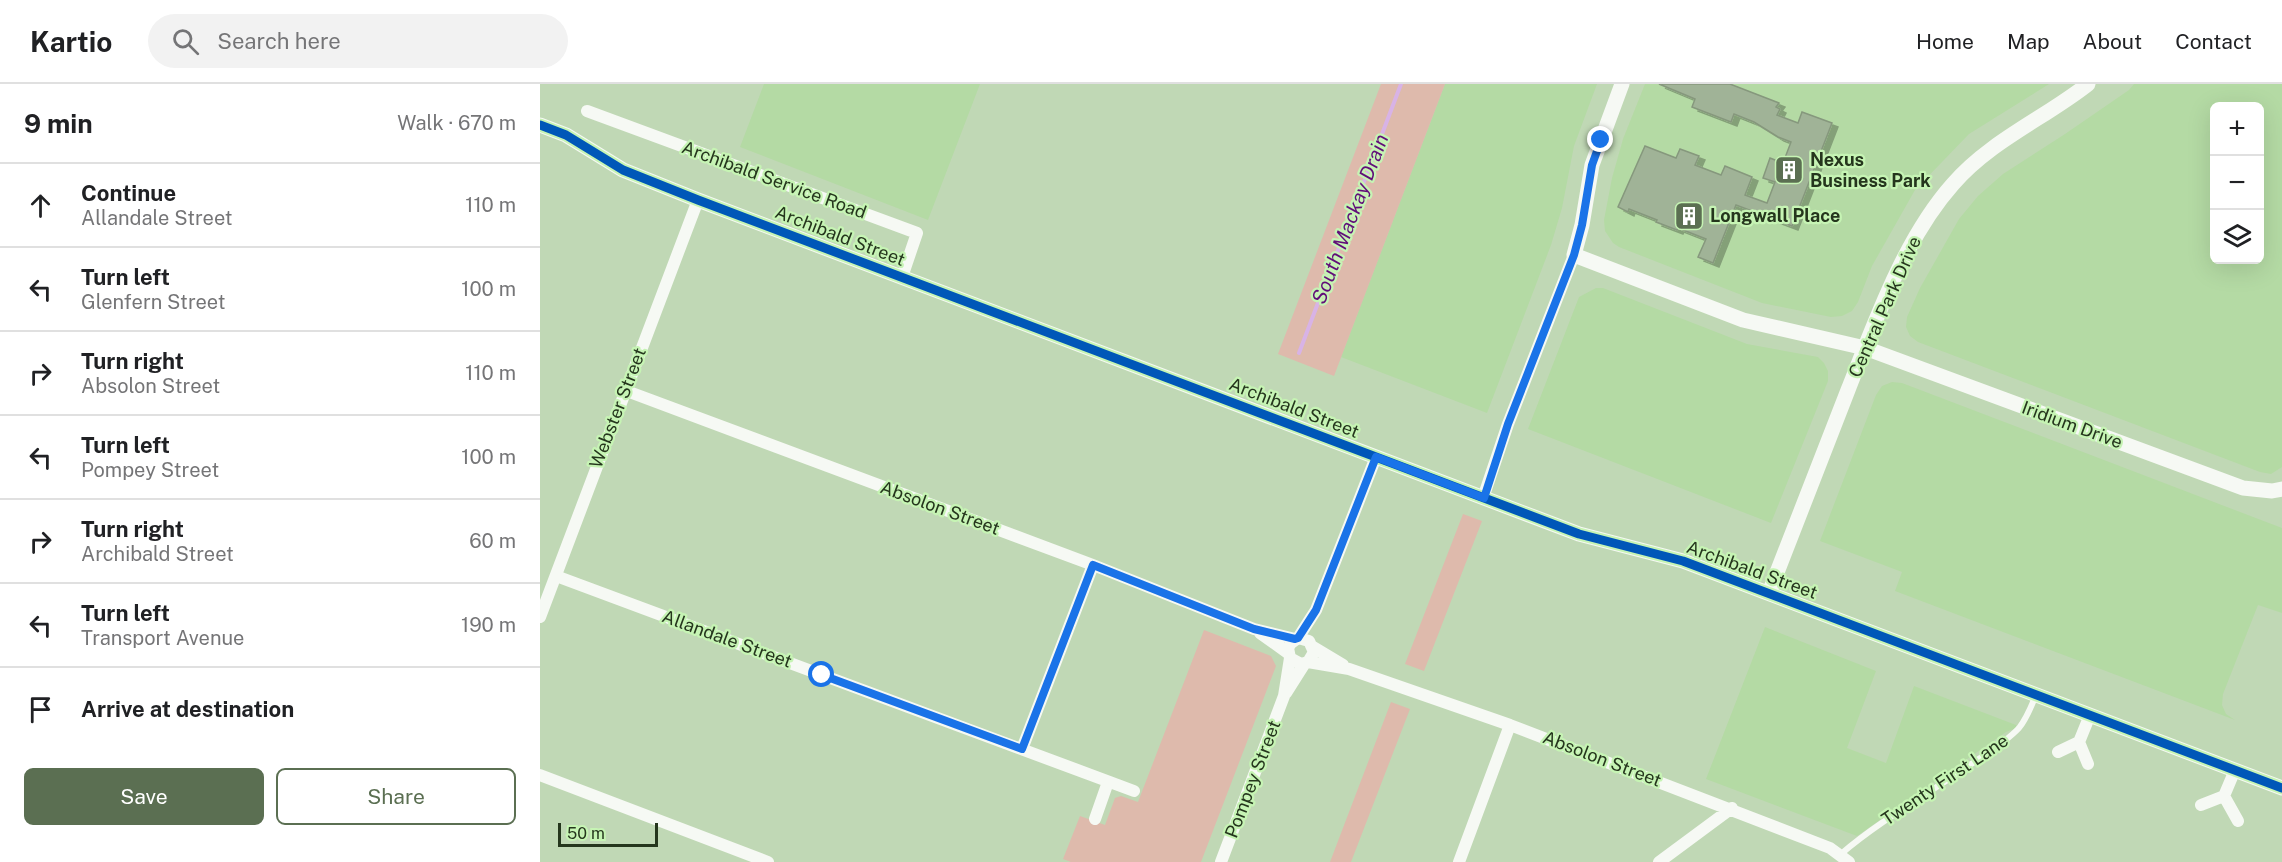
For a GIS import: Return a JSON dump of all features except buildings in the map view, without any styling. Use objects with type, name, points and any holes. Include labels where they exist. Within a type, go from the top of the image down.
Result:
[{"type":"street","points":[[1484,498],[1508,424],[1574,255],[1582,225],[1592,165],[1622,84]]},
{"type":"street","name":"Central Park Drive","points":[[1769,593],[1865,348],[1915,237],[1953,183],[1983,156],[2064,103],[2088,84]]},
{"type":"street","name":"Archibald Service Road","points":[[586,111],[917,233],[902,277]]},
{"type":"street","name":"Archibald Street","points":[[540,125],[566,135],[623,170],[698,200],[1579,534],[1683,561],[2282,788]]},
{"type":"street","name":"Webster Street","points":[[540,617],[624,390],[698,200]]},
{"type":"street","points":[[1574,255],[1743,320],[1865,348]]},
{"type":"street","name":"Iridium Drive","points":[[1865,348],[2243,488],[2271,491],[2282,489]]},
{"type":"street","name":"Absolon Street","points":[[624,390],[1093,565],[1254,629],[1297,639]]},
{"type":"street","points":[[1316,610],[1312,645],[1314,652],[1307,662],[1297,663],[1289,656],[1288,648],[1297,639],[1316,610],[1376,457]]},
{"type":"street","points":[[1022,749],[1093,565]]},
{"type":"street","name":"Allandale Street","points":[[556,576],[1134,791]]},
{"type":"street","name":"Absolon Street","points":[[1254,629],[1289,656]]},
{"type":"street","points":[[1297,639],[1306,639],[1312,645]]},
{"type":"street","name":"Absolon Street","points":[[1312,645],[1349,669]]},
{"type":"street","name":"Pompey Street","points":[[1284,696],[1289,656]]},
{"type":"street","name":"Absolon Street","points":[[1307,662],[1349,669],[1510,725],[1732,808],[1845,858]]},
{"type":"street","name":"Pompey Street","points":[[1221,862],[1284,696],[1307,662]]},
{"type":"street","points":[[2058,752],[2079,742],[2090,715]]},
{"type":"street","points":[[1459,862],[1510,725]]},
{"type":"street","points":[[2079,742],[2088,764]]},
{"type":"street","points":[[2201,806],[2224,796],[2235,770]]},
{"type":"street","points":[[540,775],[768,862]]},
{"type":"street","points":[[1095,819],[1108,782]]},
{"type":"street","points":[[2224,796],[2238,821]]},
{"type":"street","points":[[1659,862],[1732,808]]},
{"type":"lane","name":"Twenty First Lane","points":[[1845,858],[1863,835],[1906,809],[2013,733],[2028,715],[2037,695]]},
{"type":"shaded area","points":[[764,84],[980,84],[928,220],[740,147]]},
{"type":"shaded area","points":[[1381,84],[1445,84],[1334,376],[1278,354]]},
{"type":"shaded area","points":[[1445,84],[1597,84],[1574,146],[1562,208],[1551,245],[1487,413],[1341,357]]},
{"type":"shaded area","points":[[1645,84],[2049,84],[1969,134],[1915,190],[1872,266],[1858,302],[1852,311],[1842,316],[1831,317],[1762,303],[1613,243],[1605,231],[1604,220],[1612,178],[1623,139]]},
{"type":"shaded area","points":[[2134,84],[2282,84],[2282,467],[2271,474],[2260,472],[1918,342],[1910,336],[1906,327],[1907,317],[1920,288],[1959,219],[1978,196],[2003,174],[2129,90]]},
{"type":"shaded area","points":[[1596,288],[1603,288],[1747,344],[1818,357],[1824,363],[1828,371],[1828,381],[1771,523],[1528,429],[1579,297]]},
{"type":"shaded area","points":[[1892,382],[1902,383],[2282,528],[2282,613],[2258,605],[2223,694],[2222,705],[2226,714],[2235,720],[1895,591],[1902,572],[1820,541],[1876,395],[1882,386]]},
{"type":"shaded area","points":[[1463,514],[1482,521],[1424,671],[1405,664]]},
{"type":"shaded area","points":[[1765,627],[1876,671],[1847,748],[1886,763],[1914,686],[2016,725],[2016,728],[2006,732],[1857,836],[1706,779]]},
{"type":"shaded area","points":[[1204,630],[1271,656],[1276,666],[1201,862],[1071,862],[1063,859],[1080,816],[1105,825],[1115,798],[1121,796],[1138,802]]},
{"type":"shaded area","points":[[1391,702],[1410,709],[1351,862],[1330,862]]},
{"type":"waterway","name":"South Mackay Drain","points":[[1299,353],[1401,84]]},
{"type":"cycle path","points":[[540,125],[566,135],[623,170],[698,200],[1579,534],[1683,561],[2282,788]]},
{"type":"place","name":"Nexus Business Park","points":[[1789,170]]},
{"type":"place","name":"Longwall Place","points":[[1689,216]]},
{"type":"route","points":[[822,675],[1022,749],[1093,565],[1254,629],[1298,638],[1316,610],[1376,457],[1484,498],[1508,424],[1574,255],[1582,225],[1592,165],[1601,140]]}]
